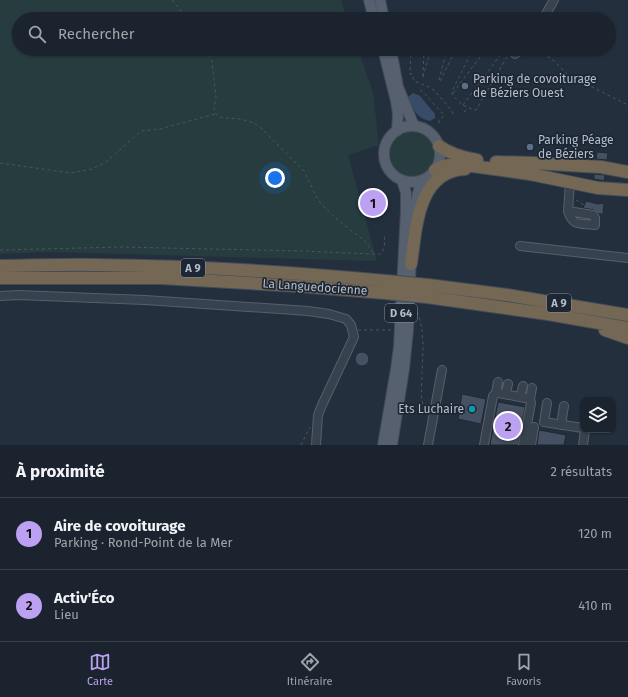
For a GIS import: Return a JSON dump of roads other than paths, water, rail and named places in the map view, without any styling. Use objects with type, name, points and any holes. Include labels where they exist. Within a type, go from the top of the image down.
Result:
[{"type":"highway","points":[[439,146],[444,150],[473,159],[502,163],[533,163],[601,167],[628,172]]},
{"type":"highway","points":[[436,170],[442,166],[451,164],[475,166],[530,174],[570,188],[628,190]]},
{"type":"highway","points":[[411,264],[419,209],[429,188],[440,178],[460,169],[490,169]]},
{"type":"highway","name":"La Languedocienne","points":[[0,266],[97,265],[300,273],[385,287],[522,297],[628,315]]},
{"type":"highway","name":"La Languedocienne","points":[[0,278],[161,278],[291,285],[385,287]]},
{"type":"highway","name":"La Languedocienne","points":[[427,291],[628,328]]},
{"type":"highway","points":[[588,321],[607,332],[628,338]]},
{"type":"main road","points":[[369,0],[372,12]]},
{"type":"main road","points":[[380,0],[383,12]]},
{"type":"main road","points":[[384,56],[396,102],[398,114],[397,131]]},
{"type":"main road","points":[[392,56],[398,87],[414,126]]},
{"type":"main road","points":[[414,126],[428,131],[434,136],[439,146],[440,159],[436,170],[429,177],[415,182],[402,180],[395,176],[386,164],[384,156],[387,142],[397,131],[406,127],[414,126]]},
{"type":"main road","name":"D 64","points":[[383,445],[396,369],[400,330],[406,210],[406,193],[402,180]]},
{"type":"main road","name":"D 64","points":[[392,445],[404,369],[408,330],[414,210],[421,181]]},
{"type":"street","points":[[547,12],[554,0]]},
{"type":"street","points":[[568,211],[570,188]]},
{"type":"street","points":[[520,246],[628,258]]},
{"type":"street","points":[[0,296],[18,295],[145,300],[308,311],[340,316],[346,319],[351,325],[353,334],[318,415],[316,445]]},
{"type":"street","points":[[428,445],[442,370]]},
{"type":"street","points":[[484,445],[493,396],[496,393],[498,382]]},
{"type":"street","points":[[506,394],[508,384]]},
{"type":"street","points":[[520,397],[523,386]]},
{"type":"street","points":[[523,445],[531,403],[530,399],[532,388]]},
{"type":"street","points":[[496,393],[530,399]]},
{"type":"street","points":[[548,403],[544,422],[580,428]]},
{"type":"street","points":[[561,425],[564,406]]},
{"type":"street","points":[[531,445],[534,428]]},
{"type":"street","points":[[583,445],[585,433]]},
{"type":"water","points":[[413,93],[420,96],[435,114],[435,118],[430,121],[425,120],[418,115],[411,105],[408,97]]},
{"type":"place","name":"Parking de covoiturage de Béziers Ouest","points":[[465,86]]},
{"type":"place","name":"Parking Péage de Béziers","points":[[530,147]]},
{"type":"place","name":"Aire de covoiturage","points":[[373,203]]},
{"type":"place","name":"Ets Luchaire","points":[[472,409]]},
{"type":"place","name":"Activ'Éco","points":[[508,426]]}]
